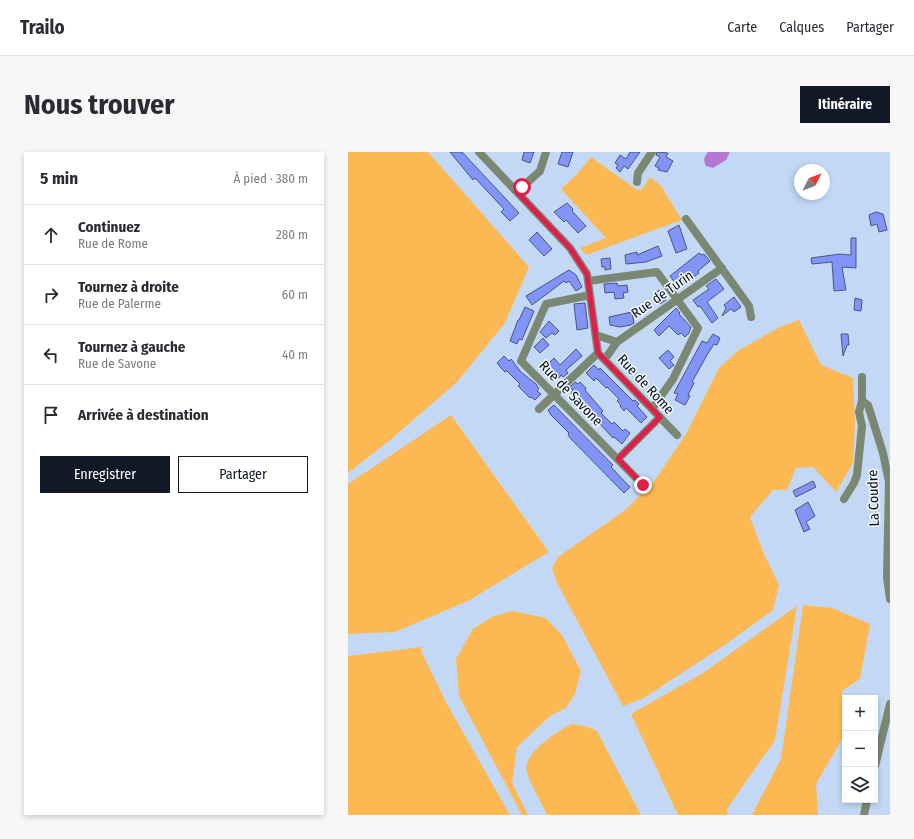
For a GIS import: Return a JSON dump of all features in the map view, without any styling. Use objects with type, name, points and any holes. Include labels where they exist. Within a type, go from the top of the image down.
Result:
[{"type":"street","name":"Rue de Rome","points":[[479,152],[570,248],[587,274],[596,335],[602,356],[677,435]]},
{"type":"street","points":[[517,192],[540,171],[546,152]]},
{"type":"street","points":[[637,182],[638,173],[652,152]]},
{"type":"street","points":[[686,219],[749,306],[751,317]]},
{"type":"street","name":"Rue de Turin","points":[[539,409],[617,342],[722,268]]},
{"type":"street","points":[[588,281],[657,272],[698,328],[673,379],[652,408]]},
{"type":"street","name":"Rue de Savone","points":[[590,295],[546,304],[521,361],[643,485]]},
{"type":"street","points":[[596,335],[617,342]]},
{"type":"street","points":[[844,499],[857,475],[862,426],[860,406],[862,401],[862,377]]},
{"type":"street","name":"La Coudre","points":[[862,401],[868,405],[883,453],[889,482],[887,578],[890,598]]},
{"type":"street","points":[[618,459],[660,417]]},
{"type":"street","points":[[878,754],[890,704]]},
{"type":"street","points":[[864,815],[866,803]]},
{"type":"shaded area","points":[[348,152],[428,152],[529,267],[505,323],[457,382],[389,441],[348,473]]},
{"type":"shaded area","points":[[708,152],[730,152],[726,160],[713,168],[706,166],[704,162]]},
{"type":"shaded area","points":[[591,157],[637,190],[642,189],[650,177],[661,186],[682,220],[586,255],[580,248],[606,238],[561,189],[577,174]]},
{"type":"shaded area","points":[[799,320],[821,365],[853,378],[855,423],[853,463],[836,492],[813,467],[796,468],[787,490],[773,490],[750,517],[764,554],[779,585],[773,610],[729,642],[644,698],[623,706],[557,583],[552,568],[558,557],[624,511],[653,483],[686,434],[719,368],[739,350],[780,327]]},
{"type":"shaded area","points":[[451,415],[549,552],[468,601],[395,632],[348,634],[348,484]]},
{"type":"shaded area","points":[[803,605],[832,608],[870,624],[860,679],[842,691],[842,739],[816,784],[818,815],[752,815],[781,759]]},
{"type":"shaded area","points":[[797,606],[775,740],[727,809],[728,815],[678,815],[631,714],[703,673]]},
{"type":"shaded area","points":[[512,611],[546,618],[562,635],[581,671],[575,694],[566,708],[550,716],[517,747],[512,783],[528,815],[522,815],[459,696],[456,659],[473,629],[492,617]]},
{"type":"shaded area","points":[[422,647],[421,651],[447,704],[510,815],[348,815],[348,656]]},
{"type":"shaded area","points":[[572,724],[588,727],[597,731],[641,815],[547,815],[527,772],[527,765],[535,750],[550,737]]},
{"type":"building","points":[[450,152],[462,152],[519,213],[510,221],[501,212],[504,209],[475,178],[473,180]]},
{"type":"building","points":[[524,152],[534,152],[530,163],[522,160]]},
{"type":"building","points":[[562,152],[573,152],[568,167],[558,164]]},
{"type":"building","points":[[630,152],[640,152],[628,169],[624,166],[620,172],[616,168],[618,165],[615,163],[620,155],[626,159]]},
{"type":"building","points":[[657,152],[668,153],[666,157],[673,161],[667,172],[658,170],[659,168],[655,166],[660,157],[656,155]]},
{"type":"building","points":[[567,203],[573,209],[572,211],[586,226],[578,233],[566,220],[564,222],[554,212]]},
{"type":"building","points":[[876,212],[883,214],[887,230],[879,232],[877,224],[871,226],[869,215]]},
{"type":"building","points":[[679,225],[687,249],[676,253],[668,231]]},
{"type":"building","points":[[537,232],[552,249],[544,256],[529,240]]},
{"type":"building","points":[[851,238],[856,238],[856,268],[842,267],[846,290],[834,291],[832,262],[812,264],[811,258],[840,254],[851,255]]},
{"type":"building","points":[[658,246],[662,256],[646,262],[626,264],[625,255],[637,252],[637,255]]},
{"type":"building","points":[[699,253],[702,255],[704,254],[710,261],[698,271],[699,273],[679,288],[670,276]]},
{"type":"building","points":[[610,258],[611,269],[605,270],[605,267],[602,267],[601,259]]},
{"type":"building","points":[[569,270],[576,275],[582,287],[576,291],[569,281],[566,283],[564,281],[532,305],[526,296]]},
{"type":"building","points":[[716,279],[724,289],[707,302],[718,318],[712,323],[700,306],[698,307],[693,300],[709,289],[706,286]]},
{"type":"building","points":[[617,283],[618,286],[627,285],[628,292],[623,293],[624,298],[615,299],[614,292],[605,293],[604,284]]},
{"type":"building","points":[[659,290],[666,300],[660,304],[654,294]]},
{"type":"building","points":[[734,297],[741,307],[734,312],[731,309],[722,316],[726,308],[724,305]]},
{"type":"building","points":[[855,298],[862,300],[861,311],[854,310]]},
{"type":"building","points":[[585,303],[588,328],[577,330],[574,304]]},
{"type":"building","points":[[525,307],[534,311],[522,340],[519,339],[517,344],[510,341]]},
{"type":"building","points":[[676,308],[680,313],[679,314],[691,327],[689,333],[685,337],[681,333],[678,335],[669,326],[659,336],[654,330]]},
{"type":"building","points":[[632,312],[634,323],[631,325],[620,327],[610,325],[609,317]]},
{"type":"building","points":[[549,321],[559,331],[555,335],[552,333],[546,338],[540,332]]},
{"type":"building","points":[[713,334],[720,338],[717,345],[714,344],[707,355],[692,382],[694,383],[688,395],[690,396],[685,405],[675,400],[678,394],[674,393],[702,341],[707,343]]},
{"type":"building","points":[[841,334],[848,334],[849,345],[847,345],[843,356]]},
{"type":"building","points":[[543,338],[549,345],[540,353],[534,347]]},
{"type":"building","points":[[576,349],[582,356],[566,370],[568,373],[563,377],[561,375],[559,378],[552,371],[548,375],[540,366],[546,360],[549,363],[554,358],[560,365]]},
{"type":"building","points":[[668,350],[674,357],[670,361],[674,365],[669,369],[659,358]]},
{"type":"building","points":[[504,356],[509,361],[511,359],[521,372],[536,384],[539,389],[537,391],[541,394],[535,400],[531,397],[530,398],[518,386],[520,384],[507,371],[505,372],[497,363]]},
{"type":"building","points":[[594,365],[599,370],[600,368],[633,401],[635,400],[639,404],[637,406],[647,417],[641,423],[626,408],[624,411],[617,401],[619,399],[607,387],[606,388],[596,378],[594,381],[586,373]]},
{"type":"building","points":[[575,382],[578,384],[580,382],[586,388],[585,390],[603,411],[601,413],[612,424],[614,422],[623,431],[625,429],[630,433],[622,444],[614,437],[613,438],[571,393],[573,390],[570,387]]},
{"type":"building","points":[[554,405],[613,465],[611,467],[630,487],[624,493],[571,439],[568,435],[569,433],[551,415],[548,410]]},
{"type":"building","points":[[813,481],[816,487],[796,497],[793,491]]},
{"type":"building","points":[[808,502],[815,516],[806,522],[810,529],[804,532],[795,510]]},
{"type":"route","points":[[522,187],[517,192],[570,248],[587,274],[598,353],[660,417],[618,459],[643,485]]}]
